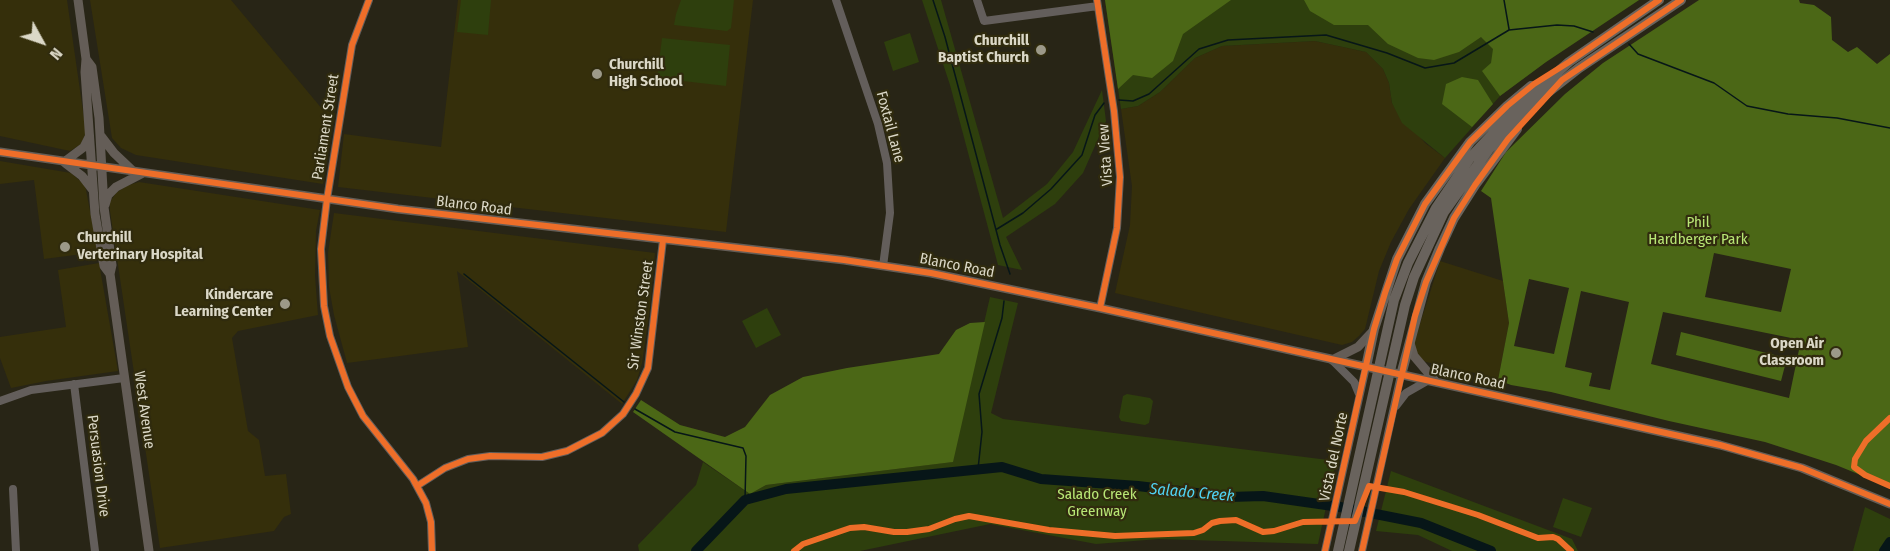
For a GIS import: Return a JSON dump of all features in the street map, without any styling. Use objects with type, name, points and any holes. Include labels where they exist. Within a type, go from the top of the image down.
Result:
[{"type":"highway","points":[[1366,367],[1374,332],[1397,259],[1425,204],[1476,136],[1534,84],[1659,0]]},
{"type":"highway","points":[[1338,551],[1392,332],[1444,212],[1489,149],[1533,104],[1562,80],[1681,0]]},
{"type":"highway","points":[[1349,551],[1392,332],[1395,300],[1408,263],[1436,208],[1470,158],[1518,107],[1569,62]]},
{"type":"highway","points":[[1401,375],[1426,282],[1454,218],[1474,185],[1508,139],[1562,80]]},
{"type":"highway","points":[[1374,332],[1379,346],[1389,351],[1399,350],[1409,340]]},
{"type":"main road","name":"West Avenue","points":[[78,0],[87,59],[85,72],[95,134],[97,166],[112,265],[110,274],[149,551]]},
{"type":"main road","points":[[93,190],[82,176],[64,162],[84,147],[95,134],[138,172],[108,195],[104,207]]},
{"type":"main road","name":"Blanco Road","points":[[0,152],[327,199],[884,266],[948,276],[1760,454],[1858,489],[1890,504]]},
{"type":"main road","name":"West Avenue","points":[[97,166],[93,190],[104,266],[110,274]]},
{"type":"main road","points":[[1332,360],[1358,347],[1374,332]]},
{"type":"main road","points":[[1409,340],[1414,356],[1432,382]]},
{"type":"street","name":"Parliament Street","points":[[369,0],[352,45],[327,199],[321,249],[321,284],[327,328],[348,387],[363,416],[417,486],[426,503],[431,522],[432,551]]},
{"type":"street","name":"Foxtail Lane","points":[[836,0],[878,124],[887,163],[890,213],[884,266]]},
{"type":"street","points":[[976,0],[984,21],[1098,3]]},
{"type":"street","name":"Vista View","points":[[1098,3],[1114,111],[1120,177],[1117,228],[1100,308]]},
{"type":"street","name":"Sir Winston Street","points":[[417,486],[445,468],[468,459],[490,456],[542,457],[567,451],[597,436],[623,414],[636,394],[648,368],[663,240]]},
{"type":"street","points":[[1332,360],[1354,382],[1359,398],[1367,393],[1376,394],[1386,398],[1394,410]]},
{"type":"street","name":"Vista del Norte","points":[[1325,551],[1366,367]]},
{"type":"street","points":[[1362,550],[1401,375]]},
{"type":"street","points":[[0,401],[31,390],[124,378]]},
{"type":"street","points":[[1394,410],[1406,393],[1432,382]]},
{"type":"street","name":"Persuasion Drive","points":[[74,384],[95,551]]},
{"type":"street","points":[[13,489],[16,551]]},
{"type":"shaded area","points":[[0,0],[67,0],[86,132],[81,144],[70,151],[0,136]]},
{"type":"shaded area","points":[[90,0],[231,0],[323,110],[335,113],[323,184],[136,155],[121,148],[112,138]]},
{"type":"shaded area","name":"Churchill High School","points":[[458,0],[753,0],[726,232],[338,187],[344,134],[441,147]]},
{"type":"shaded area","points":[[1315,41],[1366,52],[1383,69],[1389,83],[1392,103],[1425,143],[1445,158],[1409,209],[1391,242],[1379,271],[1365,329],[1352,342],[1342,345],[1115,293],[1130,225],[1132,186],[1121,109],[1138,106],[1160,92],[1195,58],[1222,46]]},
{"type":"shaded area","points":[[0,161],[71,173],[85,185],[98,252],[44,259],[34,180],[0,184]]},
{"type":"shaded area","points":[[139,182],[320,210],[316,231],[315,276],[318,315],[238,331],[232,338],[248,431],[259,440],[265,476],[286,474],[291,514],[284,517],[274,531],[160,548],[110,211],[110,202],[116,193],[126,186]]},
{"type":"shaded area","points":[[334,213],[655,253],[650,307],[642,363],[637,380],[622,404],[457,271],[468,347],[347,363],[329,287],[328,253]]},
{"type":"shaded area","points":[[1440,261],[1503,281],[1509,323],[1498,380],[1426,362],[1415,350],[1414,343]]},
{"type":"shaded area","points":[[99,263],[118,371],[11,388],[0,358],[0,337],[66,327],[58,270]]},
{"type":"green space","points":[[461,0],[491,0],[488,35],[457,32]]},
{"type":"green space","points":[[681,0],[734,0],[731,28],[727,31],[674,25]]},
{"type":"green space","points":[[922,0],[941,0],[1003,218],[1047,184],[1073,152],[1102,90],[1106,121],[1083,173],[1055,204],[1006,237],[1022,270],[998,265],[950,85]]},
{"type":"green space","points":[[1105,0],[1639,0],[1546,62],[1500,96],[1445,158],[1402,123],[1392,103],[1389,83],[1383,69],[1366,52],[1315,41],[1222,46],[1195,58],[1160,92],[1138,106],[1121,109]]},
{"type":"green space","points":[[1105,0],[1231,0],[1183,34],[1173,61],[1152,78],[1133,75],[1118,89]]},
{"type":"green space","points":[[1304,0],[1639,0],[1546,62],[1500,96],[1482,71],[1491,63],[1493,49],[1481,37],[1459,52],[1434,60],[1418,58],[1388,44],[1368,25],[1334,25],[1310,11]]},
{"type":"green space","name":"Phil Hardberger Park","points":[[1699,0],[1799,0],[1800,3],[1814,5],[1831,17],[1832,40],[1848,52],[1857,47],[1877,64],[1890,54],[1890,487],[1836,465],[1765,442],[1551,392],[1511,385],[1498,380],[1509,323],[1491,198],[1481,191],[1506,152],[1565,94],[1603,63]],"holes":[[[1714,253],[1791,269],[1781,312],[1705,297]],[[1529,279],[1569,288],[1554,354],[1514,346]],[[1581,291],[1629,302],[1610,390],[1589,386],[1592,373],[1565,367]],[[1663,312],[1801,340],[1789,398],[1651,364]]]},
{"type":"green space","points":[[910,33],[919,62],[893,71],[884,42]]},
{"type":"green space","points":[[662,38],[730,45],[726,86],[657,78]]},
{"type":"green space","points":[[1462,77],[1478,80],[1493,104],[1472,127],[1442,104],[1446,84]]},
{"type":"green space","name":"Salado Creek Greenway","points":[[990,297],[1018,303],[991,413],[1003,419],[1336,461],[1318,544],[1159,539],[1096,544],[990,524],[860,551],[639,551],[638,545],[696,485],[703,462],[750,494],[766,485],[952,462]]},
{"type":"green space","points":[[767,308],[781,335],[756,348],[742,321]]},
{"type":"green space","points":[[985,322],[953,462],[766,485],[750,494],[633,412],[641,400],[680,425],[725,437],[745,427],[770,395],[803,377],[939,354],[956,330],[970,323]]},
{"type":"green space","points":[[1681,332],[1787,358],[1781,381],[1676,355]]},
{"type":"green space","points":[[1127,394],[1150,398],[1153,401],[1149,423],[1145,425],[1121,421],[1119,417],[1123,396]]},
{"type":"green space","points":[[1391,471],[1572,539],[1578,551],[1452,551],[1418,535],[1376,531]]},
{"type":"green space","points":[[1563,498],[1592,508],[1581,537],[1553,527]]},
{"type":"green space","points":[[1865,507],[1890,519],[1890,551],[1853,551]]},
{"type":"waterway","points":[[933,0],[1010,274]]},
{"type":"waterway","points":[[1504,0],[1509,29]]},
{"type":"waterway","points":[[1119,100],[1133,101],[1149,94],[1199,49],[1228,40],[1326,35],[1387,53],[1425,68],[1454,63],[1509,30],[1557,25],[1574,26],[1593,32]]},
{"type":"waterway","points":[[1629,44],[1638,54],[1714,83],[1747,106],[1788,114],[1837,118],[1890,128]]},
{"type":"waterway","points":[[997,229],[1023,213],[1051,189],[1082,155],[1095,115],[1104,103]]},
{"type":"waterway","points":[[464,274],[624,402]]},
{"type":"waterway","points":[[978,469],[982,432],[979,394],[1002,318],[1004,301]]},
{"type":"waterway","points":[[635,409],[675,432],[743,448],[746,456],[745,500]]},
{"type":"waterway","name":"Salado Creek","points":[[696,551],[745,500],[786,489],[1002,467],[1041,479],[1138,486],[1229,497],[1263,496],[1340,507],[1421,523],[1491,551]]},
{"type":"waterway","name":"Salado Creek","points":[[1884,551],[1890,542]]},
{"type":"cycle path","points":[[369,0],[352,45],[327,199],[321,249],[324,306],[330,336],[348,387],[363,416],[413,479],[426,503],[431,522],[432,551]]},
{"type":"cycle path","points":[[1097,0],[1114,111],[1120,177],[1117,228],[1100,308]]},
{"type":"cycle path","points":[[1325,551],[1374,329],[1397,259],[1425,204],[1470,142],[1507,106],[1534,84],[1659,0]]},
{"type":"cycle path","points":[[1362,551],[1415,316],[1426,282],[1454,218],[1508,139],[1562,80],[1681,0]]},
{"type":"cycle path","points":[[0,152],[398,209],[844,260],[931,273],[1720,445],[1802,468],[1890,504]]},
{"type":"cycle path","points":[[417,486],[445,468],[468,459],[490,456],[542,457],[567,451],[602,433],[623,414],[636,394],[648,368],[663,240]]},
{"type":"cycle path","points":[[1890,418],[1866,441],[1855,459],[1854,467],[1865,475],[1890,486]]},
{"type":"cycle path","points":[[794,551],[803,544],[850,528],[864,527],[907,532],[929,529],[969,516],[1049,530],[1115,536],[1194,533],[1212,523],[1236,520],[1263,532],[1274,531],[1303,522],[1355,521],[1369,486],[1404,492],[1478,515],[1538,538],[1553,537],[1571,551]]},
{"type":"place","name":"Churchill Baptist Church","points":[[1041,50]]},
{"type":"place","name":"Churchill High School","points":[[597,74]]},
{"type":"place","name":"Churchill Verterinary Hospital","points":[[65,247]]},
{"type":"place","name":"Kindercare Learning Center","points":[[285,304]]},
{"type":"place","name":"Open Air Classroom","points":[[1836,353]]}]
